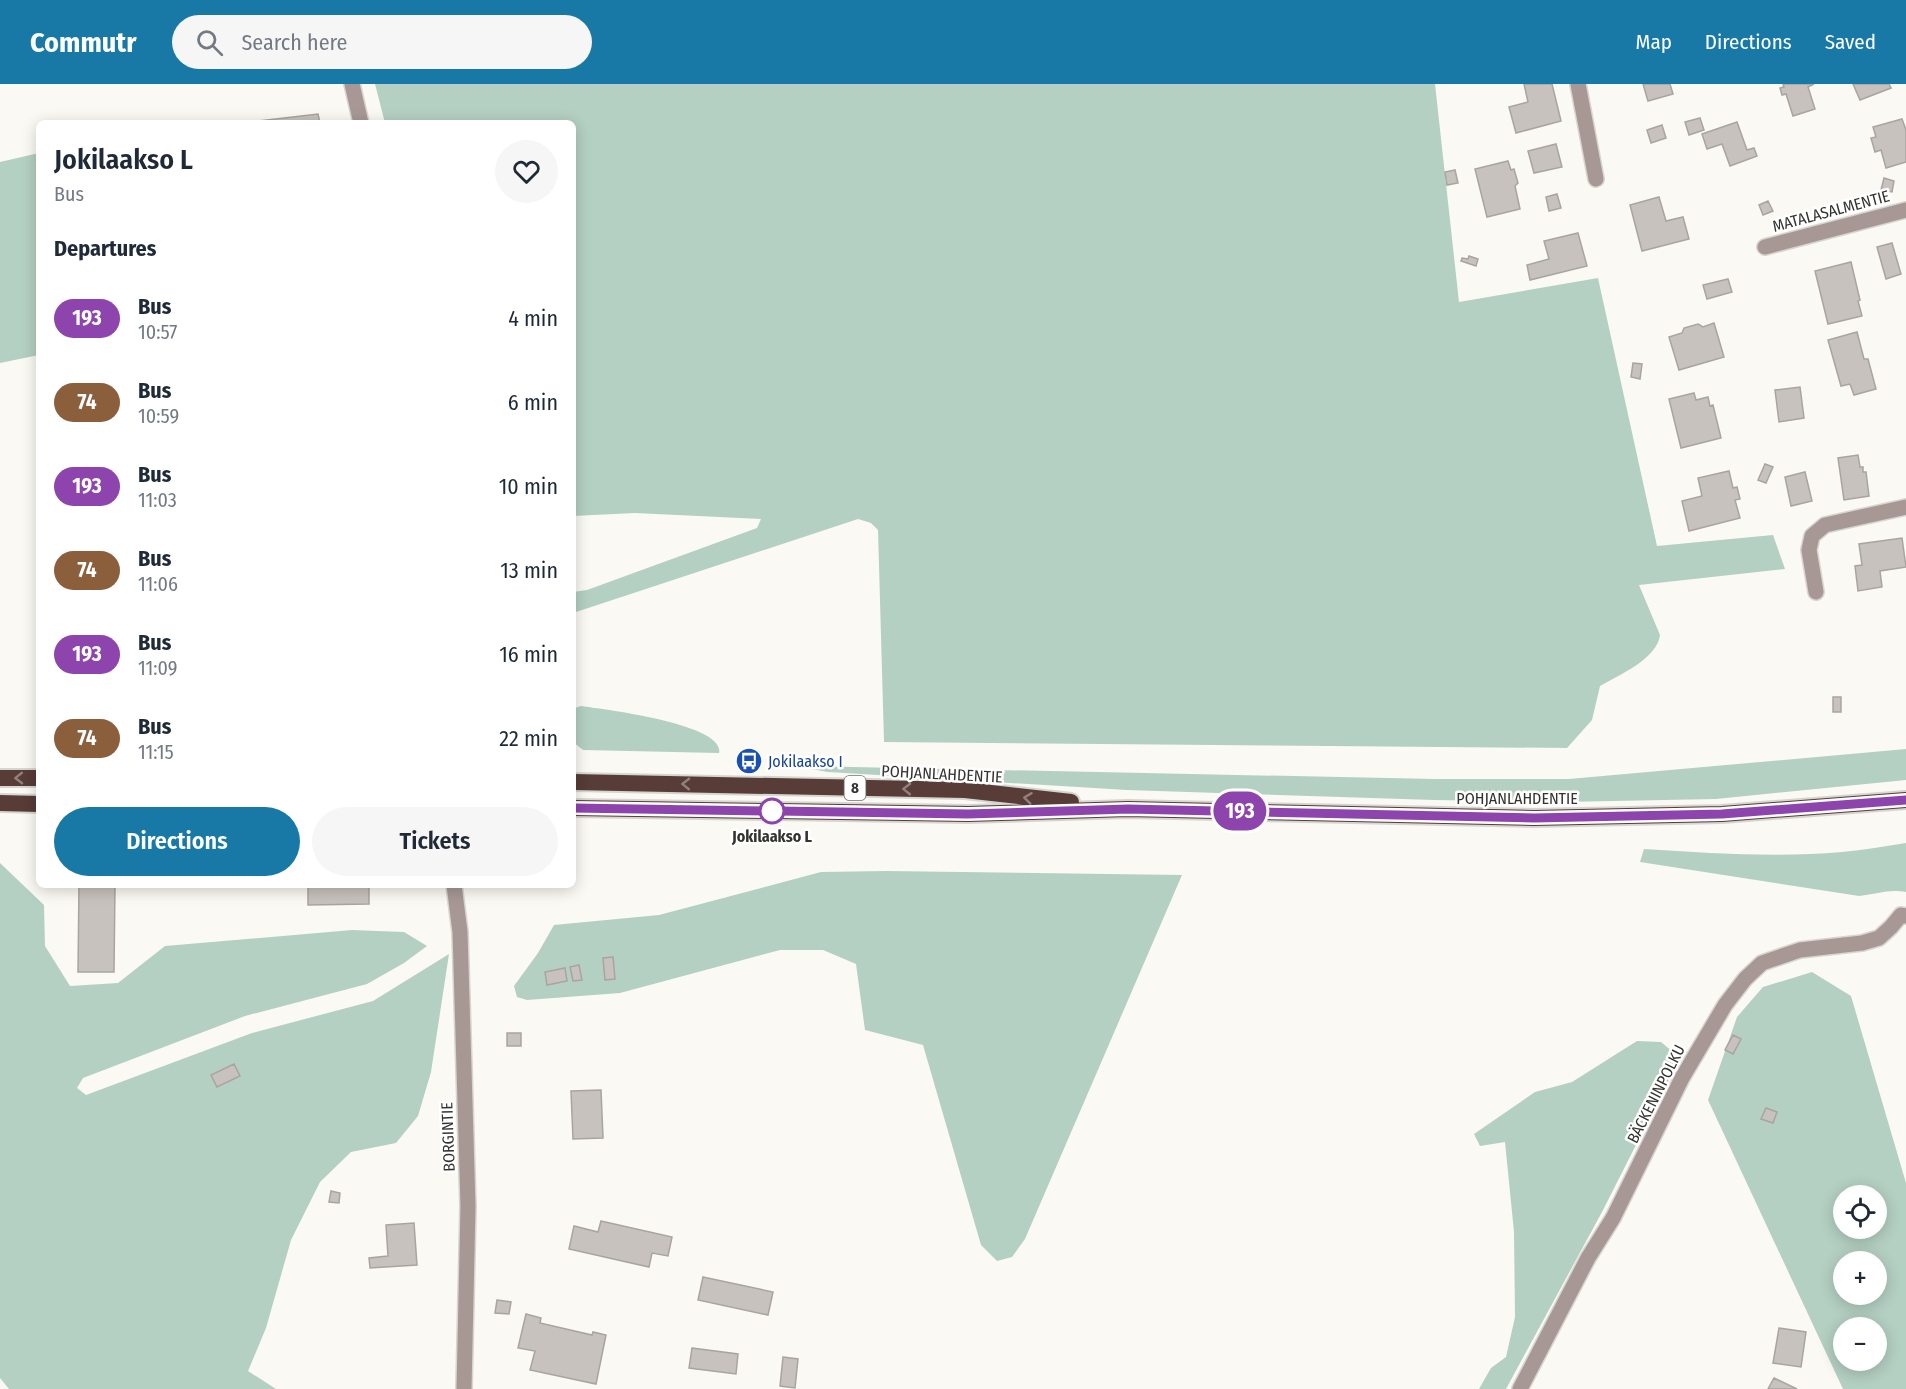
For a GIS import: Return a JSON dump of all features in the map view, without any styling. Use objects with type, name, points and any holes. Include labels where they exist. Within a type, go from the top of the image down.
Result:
[{"type":"highway","points":[[0,778],[36,777]]},
{"type":"highway","name":"POHJANLAHDENTIE","points":[[576,782],[965,790],[1128,809]]},
{"type":"highway","name":"POHJANLAHDENTIE","points":[[576,808],[968,814],[1128,809],[1534,818],[1722,814],[1906,800]]},
{"type":"highway","points":[[0,804],[36,804]]},
{"type":"street","points":[[352,84],[360,120]]},
{"type":"street","points":[[1578,84],[1596,179]]},
{"type":"street","name":"MATALASALMENTIE","points":[[1765,247],[1906,210]]},
{"type":"street","points":[[1816,592],[1809,550],[1812,536],[1825,525],[1906,507]]},
{"type":"street","name":"BORGINTIE","points":[[454,888],[460,932],[468,1206],[464,1389]]},
{"type":"street","name":"BÄCKENINPOLKU","points":[[1520,1389],[1588,1258],[1618,1208],[1682,1078],[1725,1005],[1745,979],[1761,963],[1800,950],[1862,943],[1879,938],[1901,915],[1906,916]]},
{"type":"green space","points":[[375,84],[1435,84],[1459,302],[1598,278],[1657,546],[1773,535],[1785,569],[1639,585],[1660,635],[1657,644],[1645,659],[1600,686],[1592,720],[1567,748],[884,742],[878,530],[871,523],[858,519],[576,612],[576,592],[587,590],[757,528],[761,519],[635,513],[576,516],[576,120],[384,120]]},
{"type":"green space","points":[[36,154],[36,356],[0,363],[0,162]]},
{"type":"green space","points":[[581,706],[636,715],[684,726],[703,734],[716,743],[719,753],[583,750],[576,744],[576,708]]},
{"type":"green space","points":[[1906,749],[1906,780],[1716,799],[1562,802],[1127,790],[828,772],[804,766],[1436,779],[1569,779]]},
{"type":"green space","points":[[1906,843],[1906,892],[1888,891],[1859,896],[1640,862],[1644,849],[1792,855],[1850,851]]},
{"type":"green space","points":[[0,863],[44,905],[45,946],[70,986],[118,983],[165,946],[352,930],[404,932],[427,946],[404,963],[367,984],[245,1016],[83,1078],[77,1088],[86,1095],[252,1033],[373,1001],[449,954],[431,1072],[418,1116],[396,1143],[351,1152],[320,1182],[291,1240],[266,1328],[248,1371],[276,1389],[9,1389],[0,1378]]},
{"type":"green space","points":[[821,872],[1182,875],[1025,1239],[1012,1257],[997,1261],[981,1245],[923,1045],[865,1030],[856,964],[823,950],[780,950],[620,993],[527,1000],[517,997],[514,986],[538,953],[554,925],[659,915]]},
{"type":"green space","points":[[1812,972],[1851,996],[1906,1183],[1906,1389],[1843,1389],[1835,1371],[1887,1371],[1887,1317],[1833,1317],[1833,1368],[1708,1100],[1737,1017],[1763,987]]},
{"type":"green space","points":[[1637,1041],[1661,1042],[1680,1058],[1602,1212],[1506,1389],[1479,1389],[1491,1368],[1506,1357],[1515,1317],[1514,1232],[1505,1142],[1480,1146],[1474,1134],[1535,1092],[1572,1082]]},
{"type":"building","points":[[1524,84],[1552,84],[1561,121],[1516,133],[1509,107],[1528,102]]},
{"type":"building","points":[[1643,84],[1670,84],[1673,94],[1648,101]]},
{"type":"building","points":[[1783,84],[1814,84],[1808,87],[1815,109],[1793,116],[1786,94],[1782,95],[1780,88],[1784,87]]},
{"type":"building","points":[[1853,84],[1889,84],[1891,88],[1860,100]]},
{"type":"building","points":[[318,114],[319,120],[267,120]]},
{"type":"building","points":[[1700,118],[1704,130],[1689,135],[1685,122]]},
{"type":"building","points":[[1902,119],[1906,130],[1906,162],[1886,168],[1881,150],[1875,152],[1871,138],[1876,137],[1873,127]]},
{"type":"building","points":[[1737,122],[1747,150],[1754,148],[1757,156],[1730,166],[1722,144],[1707,149],[1702,134]]},
{"type":"building","points":[[1662,125],[1666,138],[1651,143],[1647,130]]},
{"type":"building","points":[[1556,144],[1562,167],[1534,173],[1528,151]]},
{"type":"building","points":[[1508,161],[1511,170],[1514,169],[1518,183],[1515,186],[1520,209],[1487,217],[1475,169]]},
{"type":"building","points":[[1455,170],[1458,183],[1447,185],[1445,172]]},
{"type":"building","points":[[1884,178],[1894,181],[1892,192],[1881,190]]},
{"type":"building","points":[[1557,194],[1561,208],[1549,211],[1546,197]]},
{"type":"building","points":[[1659,197],[1666,221],[1683,217],[1689,239],[1642,251],[1630,205]]},
{"type":"building","points":[[1768,201],[1773,211],[1763,215],[1759,205]]},
{"type":"building","points":[[1578,233],[1587,266],[1530,280],[1527,265],[1549,259],[1544,241]]},
{"type":"building","points":[[1892,243],[1901,274],[1886,279],[1877,247]]},
{"type":"building","points":[[1469,256],[1478,259],[1476,266],[1461,261],[1462,258],[1468,259]]},
{"type":"building","points":[[1851,262],[1862,316],[1828,324],[1815,271]]},
{"type":"building","points":[[1728,279],[1732,292],[1707,299],[1703,285]]},
{"type":"building","points":[[1714,323],[1724,357],[1679,370],[1669,337],[1682,333],[1684,328],[1698,324],[1703,327]]},
{"type":"building","points":[[1857,332],[1864,359],[1868,359],[1876,389],[1854,395],[1850,384],[1841,386],[1828,340]]},
{"type":"building","points":[[1633,363],[1642,364],[1640,379],[1631,377]]},
{"type":"building","points":[[1800,387],[1804,418],[1779,422],[1775,390]]},
{"type":"building","points":[[1694,393],[1696,400],[1708,397],[1710,406],[1713,405],[1721,438],[1681,448],[1669,399]]},
{"type":"building","points":[[1858,455],[1860,467],[1863,467],[1863,472],[1866,472],[1869,496],[1844,500],[1838,458]]},
{"type":"building","points":[[1765,464],[1773,467],[1766,483],[1758,480]]},
{"type":"building","points":[[1729,471],[1733,488],[1737,487],[1740,499],[1735,500],[1740,518],[1689,531],[1682,501],[1702,496],[1698,478]]},
{"type":"building","points":[[1805,472],[1812,501],[1791,506],[1785,477]]},
{"type":"building","points":[[1902,538],[1906,567],[1880,571],[1882,587],[1858,591],[1855,566],[1862,565],[1859,544]]},
{"type":"building","points":[[1833,697],[1841,697],[1841,712],[1833,712]]},
{"type":"building","points":[[79,888],[115,888],[114,972],[78,972]]},
{"type":"building","points":[[308,888],[369,888],[369,904],[308,905]]},
{"type":"building","points":[[613,957],[615,979],[605,980],[603,958]]},
{"type":"building","points":[[579,965],[582,980],[573,981],[570,967]]},
{"type":"building","points":[[565,968],[567,981],[547,985],[545,972]]},
{"type":"building","points":[[507,1033],[521,1033],[521,1046],[507,1046]]},
{"type":"building","points":[[1733,1035],[1741,1039],[1733,1054],[1725,1050]]},
{"type":"building","points":[[234,1064],[240,1076],[217,1087],[211,1075]]},
{"type":"building","points":[[601,1090],[603,1138],[573,1139],[571,1091]]},
{"type":"building","points":[[1766,1108],[1777,1112],[1773,1123],[1761,1119]]},
{"type":"building","points":[[331,1191],[340,1193],[339,1203],[329,1202]]},
{"type":"building","points":[[601,1221],[672,1237],[668,1256],[652,1253],[649,1267],[569,1249],[574,1226],[598,1232]]},
{"type":"building","points":[[414,1223],[417,1265],[370,1268],[369,1258],[388,1256],[386,1225]]},
{"type":"building","points":[[703,1277],[773,1292],[768,1315],[698,1300]]},
{"type":"building","points":[[497,1300],[511,1302],[509,1314],[495,1313]]},
{"type":"building","points":[[526,1314],[541,1318],[540,1323],[592,1335],[593,1332],[606,1335],[596,1384],[530,1370],[535,1351],[518,1348]]},
{"type":"building","points":[[1779,1328],[1806,1332],[1801,1367],[1773,1363]]},
{"type":"building","points":[[692,1348],[738,1354],[736,1374],[689,1368]]},
{"type":"building","points":[[783,1357],[798,1359],[795,1388],[780,1386]]},
{"type":"building","points":[[1774,1378],[1797,1389],[1768,1389]]},
{"type":"bus line","name":"193","points":[[576,808],[968,814],[1128,809],[1534,818],[1722,814],[1906,800]]},
{"type":"place","name":"Jokilaakso I","points":[[749,761]]},
{"type":"place","name":"Jokilaakso L","points":[[772,811]]}]
